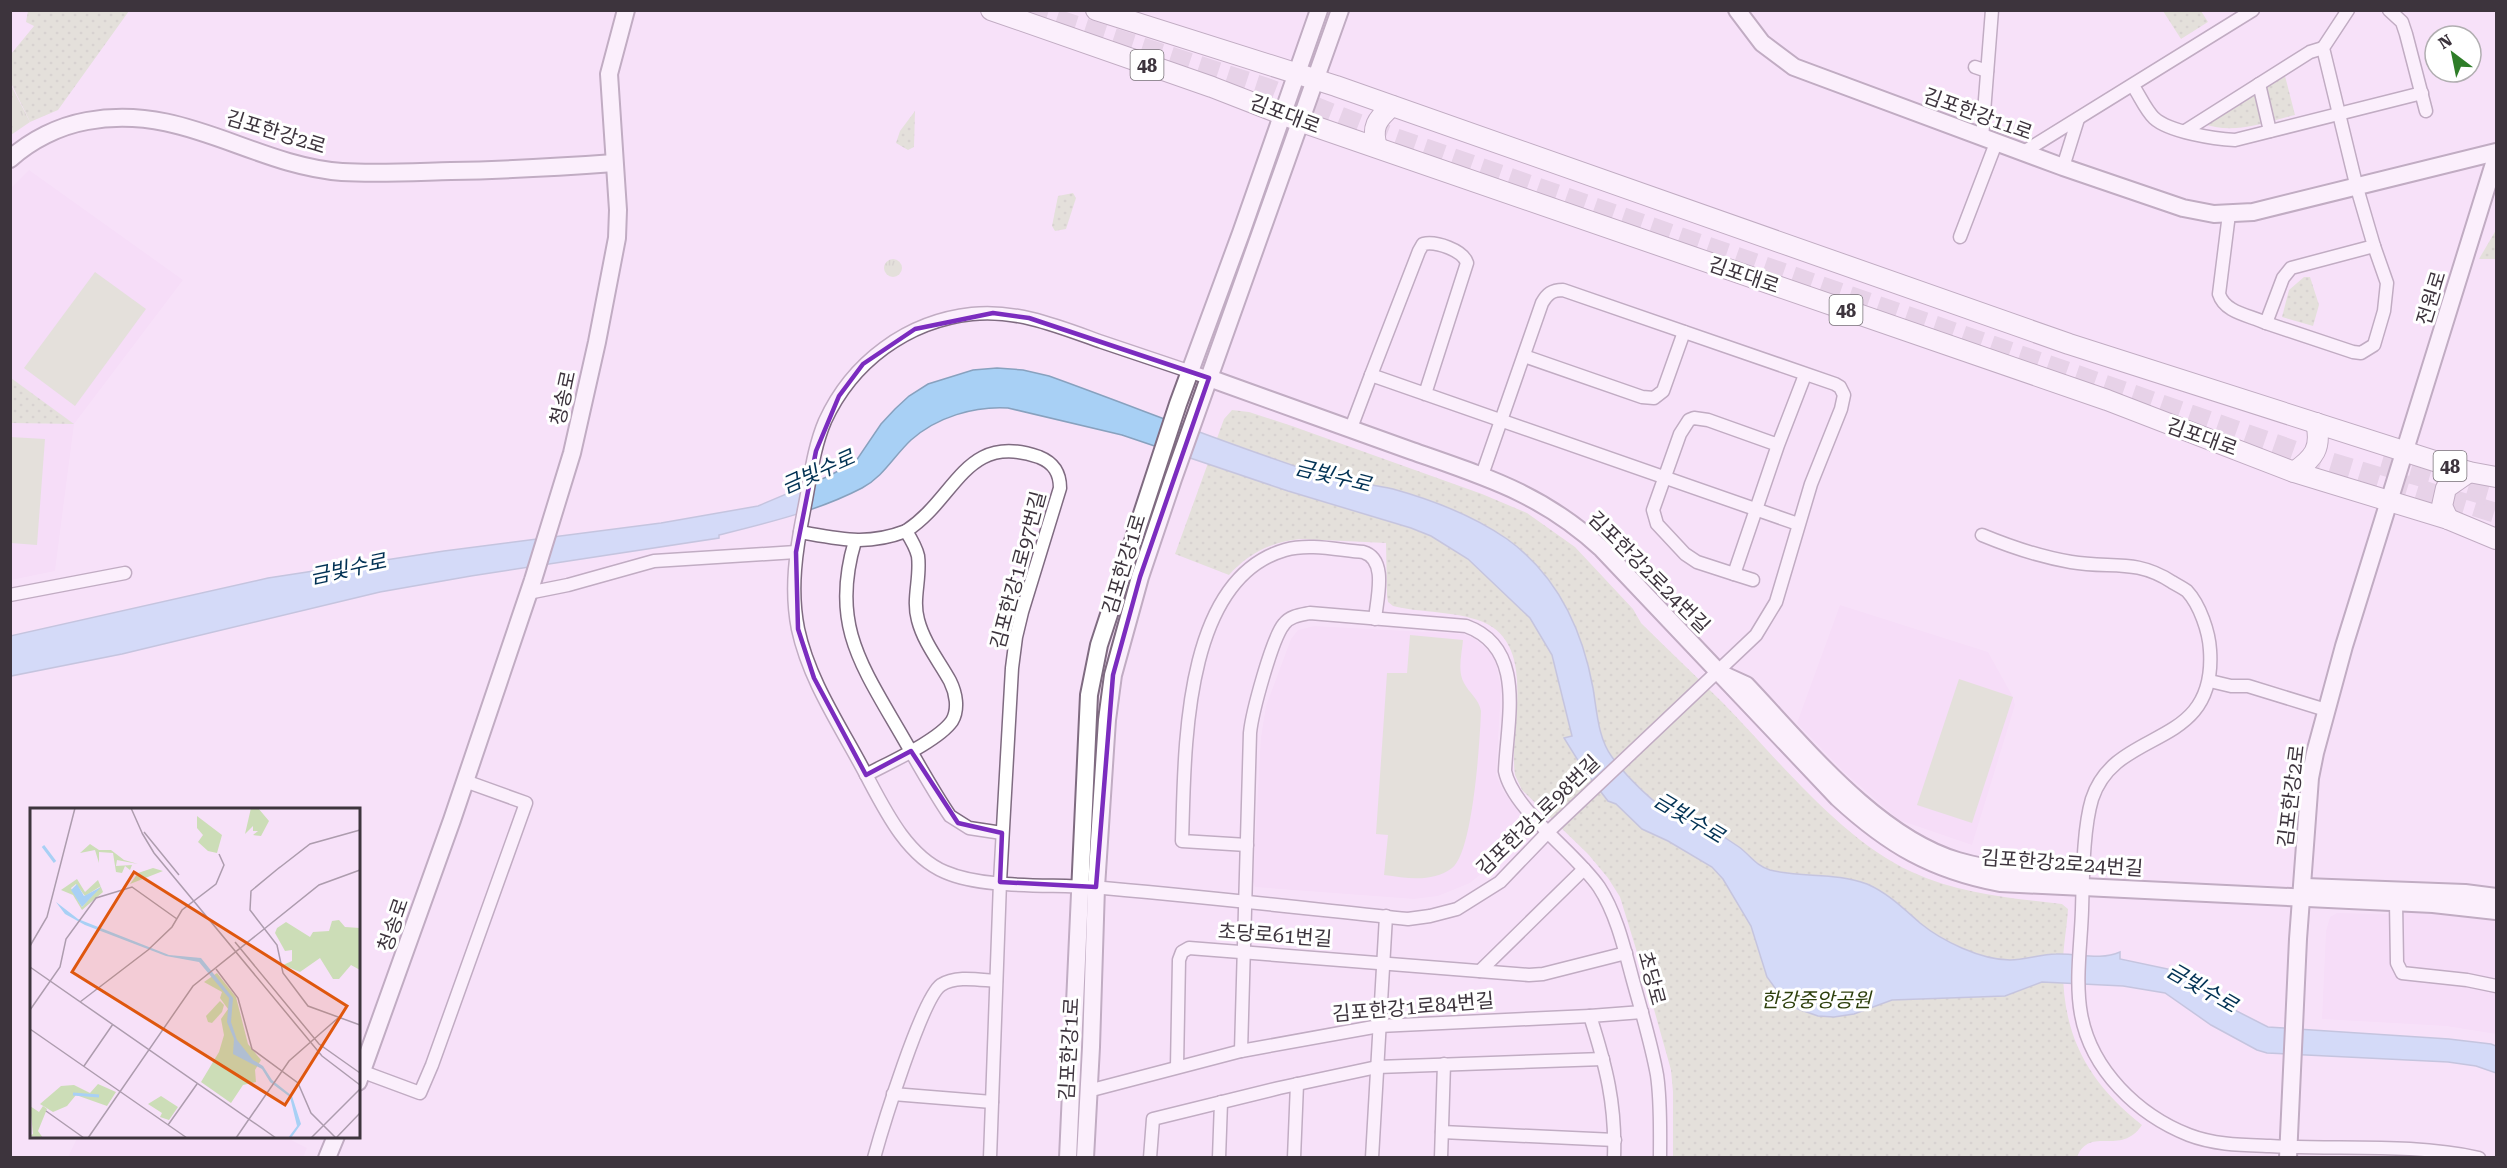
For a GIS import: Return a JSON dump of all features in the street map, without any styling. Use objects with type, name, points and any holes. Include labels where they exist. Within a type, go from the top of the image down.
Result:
[{"type":"main road","name":"김포대로","points":[[992,10],[1283,113],[1302,122],[2108,400],[2294,472],[2388,503],[2448,519],[2496,539]]},
{"type":"main road","name":"김포대로","points":[[1096,10],[1317,80],[2069,344],[2469,472],[2496,477]]},
{"type":"main road","points":[[1377,147],[1373,129],[1380,117],[1392,106]]},
{"type":"main road","points":[[2294,472],[2309,461],[2315,453],[2319,437],[2316,423]]},
{"type":"main road","points":[[2469,472],[2446,488],[2442,506],[2448,519],[2496,526]]},
{"type":"street","name":"청송로","points":[[360,1073],[447,818],[465,781],[530,586],[576,436],[614,258],[618,210],[609,74],[626,10]]},
{"type":"street","name":"김포한강1로","points":[[1085,1158],[1088,1091],[1089,696],[1092,673],[1112,603],[1178,404],[1319,10]]},
{"type":"street","name":"김포한강1로","points":[[1068,1158],[1088,887],[1113,675],[1140,577],[1173,479],[1317,80],[1340,10]]},
{"type":"street","name":"김포한강11로","points":[[1737,10],[1762,43],[1794,67],[2022,153],[2183,208],[2214,214],[2253,212],[2496,152]]},
{"type":"street","points":[[1960,237],[1989,140],[1981,69],[1992,10]]},
{"type":"street","points":[[2022,153],[2253,10]]},
{"type":"street","points":[[2185,130],[2310,52],[2323,48],[2348,10]]},
{"type":"street","points":[[2389,10],[2402,22],[2426,111]]},
{"type":"street","points":[[2229,214],[2219,294],[2222,303],[2229,309],[2352,352],[2361,353],[2374,345],[2387,295],[2387,283],[2357,188],[2323,48]]},
{"type":"street","points":[[2259,84],[2270,131]]},
{"type":"street","points":[[2133,86],[2152,116],[2159,122],[2210,139],[2235,140],[2422,93]]},
{"type":"street","name":"김포한강2로","points":[[10,159],[31,143],[62,128],[95,120],[134,117],[177,124],[302,165],[343,172],[499,170],[614,163]]},
{"type":"street","points":[[2063,167],[2078,119]]},
{"type":"street","name":"전원로","points":[[2405,451],[2496,157]]},
{"type":"street","points":[[1351,428],[1420,248],[1423,244],[1431,243],[1466,258],[1466,270],[1425,394]]},
{"type":"street","points":[[2266,322],[2285,273],[2291,268],[2374,246]]},
{"type":"street","points":[[1482,475],[1545,297],[1556,290],[1563,290],[1840,387],[1845,399],[1820,460],[1798,524],[1772,612],[1756,635],[1718,672]]},
{"type":"street","points":[[1088,887],[1000,882],[959,877],[944,872],[927,862],[905,840],[818,687],[804,652],[794,601],[796,552],[816,450],[824,423],[839,396],[863,364],[915,329],[970,314],[993,313],[1029,318],[1209,378]]},
{"type":"street","points":[[1524,356],[1642,397],[1654,398],[1663,391],[1684,332]]},
{"type":"street","points":[[1371,375],[1798,524]]},
{"type":"street","points":[[1734,574],[1778,444],[1805,375]]},
{"type":"street","name":"김포한강2로24번길","points":[[1209,378],[1482,475],[1531,496],[1586,534],[1838,798],[1877,832],[1918,857],[1952,872],[2001,883],[2083,882],[2302,892]]},
{"type":"street","name":"김포한강2로24번길","points":[[1753,580],[1691,558],[1657,524],[1653,510],[1683,426],[1694,418],[1708,420],[1778,444]]},
{"type":"street","name":"김포한강1로97번길","points":[[800,530],[855,541],[880,539],[906,531],[924,518],[974,462],[998,451],[1009,450],[1045,459],[1055,468],[1060,477],[1058,497],[1016,637],[1012,668],[1000,882]]},
{"type":"street","name":"김포한강2로","points":[[2288,1152],[2298,939],[2310,778],[2326,710],[2405,451]]},
{"type":"street","points":[[866,775],[911,751],[946,726],[952,720],[956,702],[950,682],[918,622],[915,600],[918,557],[906,531]]},
{"type":"street","points":[[1982,536],[2055,559],[2074,563],[2139,566],[2164,576],[2187,591],[2201,615],[2210,643],[2212,672],[2210,681],[2207,693],[2194,714],[2126,756],[2105,776],[2092,799],[2083,882],[2080,999],[2085,1030],[2101,1063],[2115,1082],[2147,1112],[2192,1137],[2288,1152],[2424,1151],[2479,1158]]},
{"type":"street","points":[[855,541],[845,578],[846,613],[849,633],[866,674],[944,806],[958,823],[982,832],[1002,833]]},
{"type":"street","points":[[1241,1051],[1252,715],[1284,624],[1291,618],[1310,613],[1375,619],[1378,564],[1370,554],[1302,547],[1286,549],[1252,566],[1234,581],[1224,595],[1193,680],[1188,717],[1182,841],[1247,845]]},
{"type":"street","points":[[530,586],[654,561],[796,552]]},
{"type":"street","points":[[10,594],[125,573]]},
{"type":"street","name":"초당로","points":[[1375,619],[1466,626],[1486,636],[1494,644],[1505,663],[1509,681],[1505,771],[1507,780],[1522,803],[1584,868],[1606,899],[1626,952],[1657,1075],[1660,1107],[1660,1158]]},
{"type":"street","name":"김포한강1로98번길","points":[[1088,887],[1408,919],[1457,909],[1472,902],[1500,882],[1549,831],[1718,672]]},
{"type":"street","points":[[2210,681],[2231,686],[2248,686],[2326,710]]},
{"type":"street","points":[[360,1073],[420,1093],[526,803],[465,781]]},
{"type":"street","points":[[1480,971],[1584,868]]},
{"type":"street","points":[[990,1158],[1000,882]]},
{"type":"street","points":[[2302,892],[2465,893],[2496,897]]},
{"type":"street","points":[[2302,892],[2496,911]]},
{"type":"street","points":[[2397,902],[2397,963],[2402,973],[2467,980],[2496,986]]},
{"type":"street","points":[[1372,1158],[1386,916]]},
{"type":"street","name":"초당로61번길","points":[[1178,1067],[1179,960],[1182,952],[1189,948],[1543,974],[1626,952]]},
{"type":"street","points":[[874,1158],[893,1094],[935,990],[947,981],[996,981]]},
{"type":"street","name":"김포한강1로84번길","points":[[1088,1091],[1241,1051],[1379,1026],[1641,1012]]},
{"type":"street","points":[[1590,1016],[1604,1059],[1614,1104],[1614,1158]]},
{"type":"street","points":[[1150,1158],[1153,1119],[1297,1084],[1377,1067],[1604,1059]]},
{"type":"street","points":[[1441,1158],[1444,1064]]},
{"type":"street","points":[[1294,1158],[1297,1084]]},
{"type":"street","points":[[893,1094],[992,1102]]},
{"type":"street","points":[[1219,1158],[1221,1102]]},
{"type":"street","points":[[1442,1132],[1615,1140]]},
{"type":"street","points":[[325,1158],[331,1138]]},
{"type":"street","points":[[325,1158],[335,1138]]},
{"type":"highlighted area","points":[[993,313],[1029,318],[1209,378],[1140,577],[1113,675],[1096,887],[1000,882],[1002,833],[958,823],[911,751],[866,775],[814,678],[798,629],[796,552],[816,451],[839,396],[863,364],[915,329]]},
{"type":"shaded area","points":[[29,170],[183,280],[74,424],[55,571],[11,580],[11,423],[73,424],[11,378],[11,188]]},
{"type":"shaded area","points":[[1840,605],[1988,652],[2013,697],[2015,705],[1972,845],[1899,820],[1844,772],[1797,723]]},
{"type":"shaded area","points":[[1314,626],[1463,634],[1475,639],[1492,654],[1501,688],[1496,775],[1503,791],[1525,821],[1525,829],[1505,854],[1470,883],[1438,896],[1414,899],[1255,887],[1253,881],[1261,737],[1266,706],[1291,639],[1298,630]]},
{"type":"shaded area","points":[[2408,911],[2496,919],[2496,1034],[2446,1026],[2322,1019],[2326,931],[2330,917],[2337,913],[2384,914]]},
{"type":"shaded area","points":[[77,1138],[287,1138],[307,1148],[303,1158],[68,1157]]},
{"type":"green space","points":[[28,11],[129,11],[58,110],[30,122],[11,83],[11,54],[34,26],[26,22]]},
{"type":"green space","points":[[2163,11],[2201,11],[2208,22],[2181,39]]},
{"type":"green space","points":[[2284,72],[2295,115],[2237,128],[2213,127],[2202,123]]},
{"type":"green space","points":[[10,83],[30,122],[11,135],[10,135]]},
{"type":"green space","points":[[915,111],[914,147],[908,150],[896,143],[900,131]]},
{"type":"green space","points":[[1073,193],[1076,198],[1066,229],[1055,231],[1052,226],[1058,196]]},
{"type":"green space","points":[[2496,230],[2496,259],[2479,259]]},
{"type":"green space","points":[[893,259],[899,262],[902,268],[899,274],[893,277],[887,274],[884,268],[887,262]]},
{"type":"green space","points":[[95,272],[146,309],[75,406],[24,368]]},
{"type":"green space","points":[[2304,277],[2310,277],[2319,305],[2313,326],[2282,317],[2289,290]]},
{"type":"green space","points":[[11,378],[74,424],[11,423]]},
{"type":"green space","name":"한강중앙공원","points":[[1232,410],[1249,412],[1292,426],[1482,494],[1527,513],[1575,547],[1633,609],[1641,623],[1723,703],[1811,796],[1860,840],[1912,872],[1948,885],[1986,894],[2062,904],[2068,909],[2063,958],[2064,990],[2073,1035],[2093,1074],[2123,1109],[2142,1125],[2134,1134],[2125,1139],[2090,1143],[2077,1157],[1673,1157],[1671,1070],[1620,897],[1588,854],[1522,790],[1515,775],[1516,669],[1511,650],[1500,634],[1473,618],[1393,606],[1388,602],[1387,596],[1386,543],[1301,539],[1280,543],[1253,555],[1229,575],[1175,554],[1224,419]]},
{"type":"green space","points":[[10,437],[45,439],[37,545],[11,543]]},
{"type":"green space","points":[[1410,635],[1463,640],[1460,662],[1462,678],[1481,711],[1474,795],[1465,841],[1459,858],[1452,868],[1428,878],[1384,875],[1388,835],[1376,834],[1387,673],[1407,673]]},
{"type":"green space","points":[[1959,679],[2013,697],[1972,823],[1917,805]]},
{"type":"water","name":"금빛수로","points":[[997,368],[1023,370],[1049,376],[1282,462],[1335,478],[1393,489],[1423,498],[1452,509],[1494,530],[1525,553],[1540,569],[1565,604],[1582,644],[1604,742],[1618,765],[1658,804],[1675,815],[1708,826],[1765,868],[1782,872],[1843,878],[1867,884],[1889,897],[1939,936],[1987,957],[2010,960],[2056,954],[2104,956],[2120,952],[2120,959],[2177,971],[2201,986],[2221,1003],[2268,1027],[2491,1044],[2496,1046],[2496,1073],[2476,1066],[2448,1062],[2267,1053],[2211,1025],[2165,993],[2123,986],[2042,982],[2005,996],[1892,1000],[1854,1014],[1834,1017],[1818,1016],[1798,1009],[1781,996],[1767,977],[1751,926],[1723,879],[1712,867],[1668,841],[1642,829],[1616,804],[1608,801],[1584,770],[1564,738],[1572,736],[1552,655],[1530,618],[1468,559],[1431,536],[1411,528],[1288,491],[1122,435],[1008,408],[969,411],[944,419],[911,440],[882,472],[862,488],[810,510],[719,535],[719,538],[380,592],[122,654],[11,676],[10,636],[268,578],[444,551],[661,523],[758,506],[829,476],[856,461],[881,424],[895,409],[909,396],[928,384],[973,370]]},
{"type":"tunnel","points":[[1028,10],[1267,88],[1395,138],[2304,454],[2496,513]]},
{"type":"tunnel","points":[[2381,465],[2496,498]]}]
